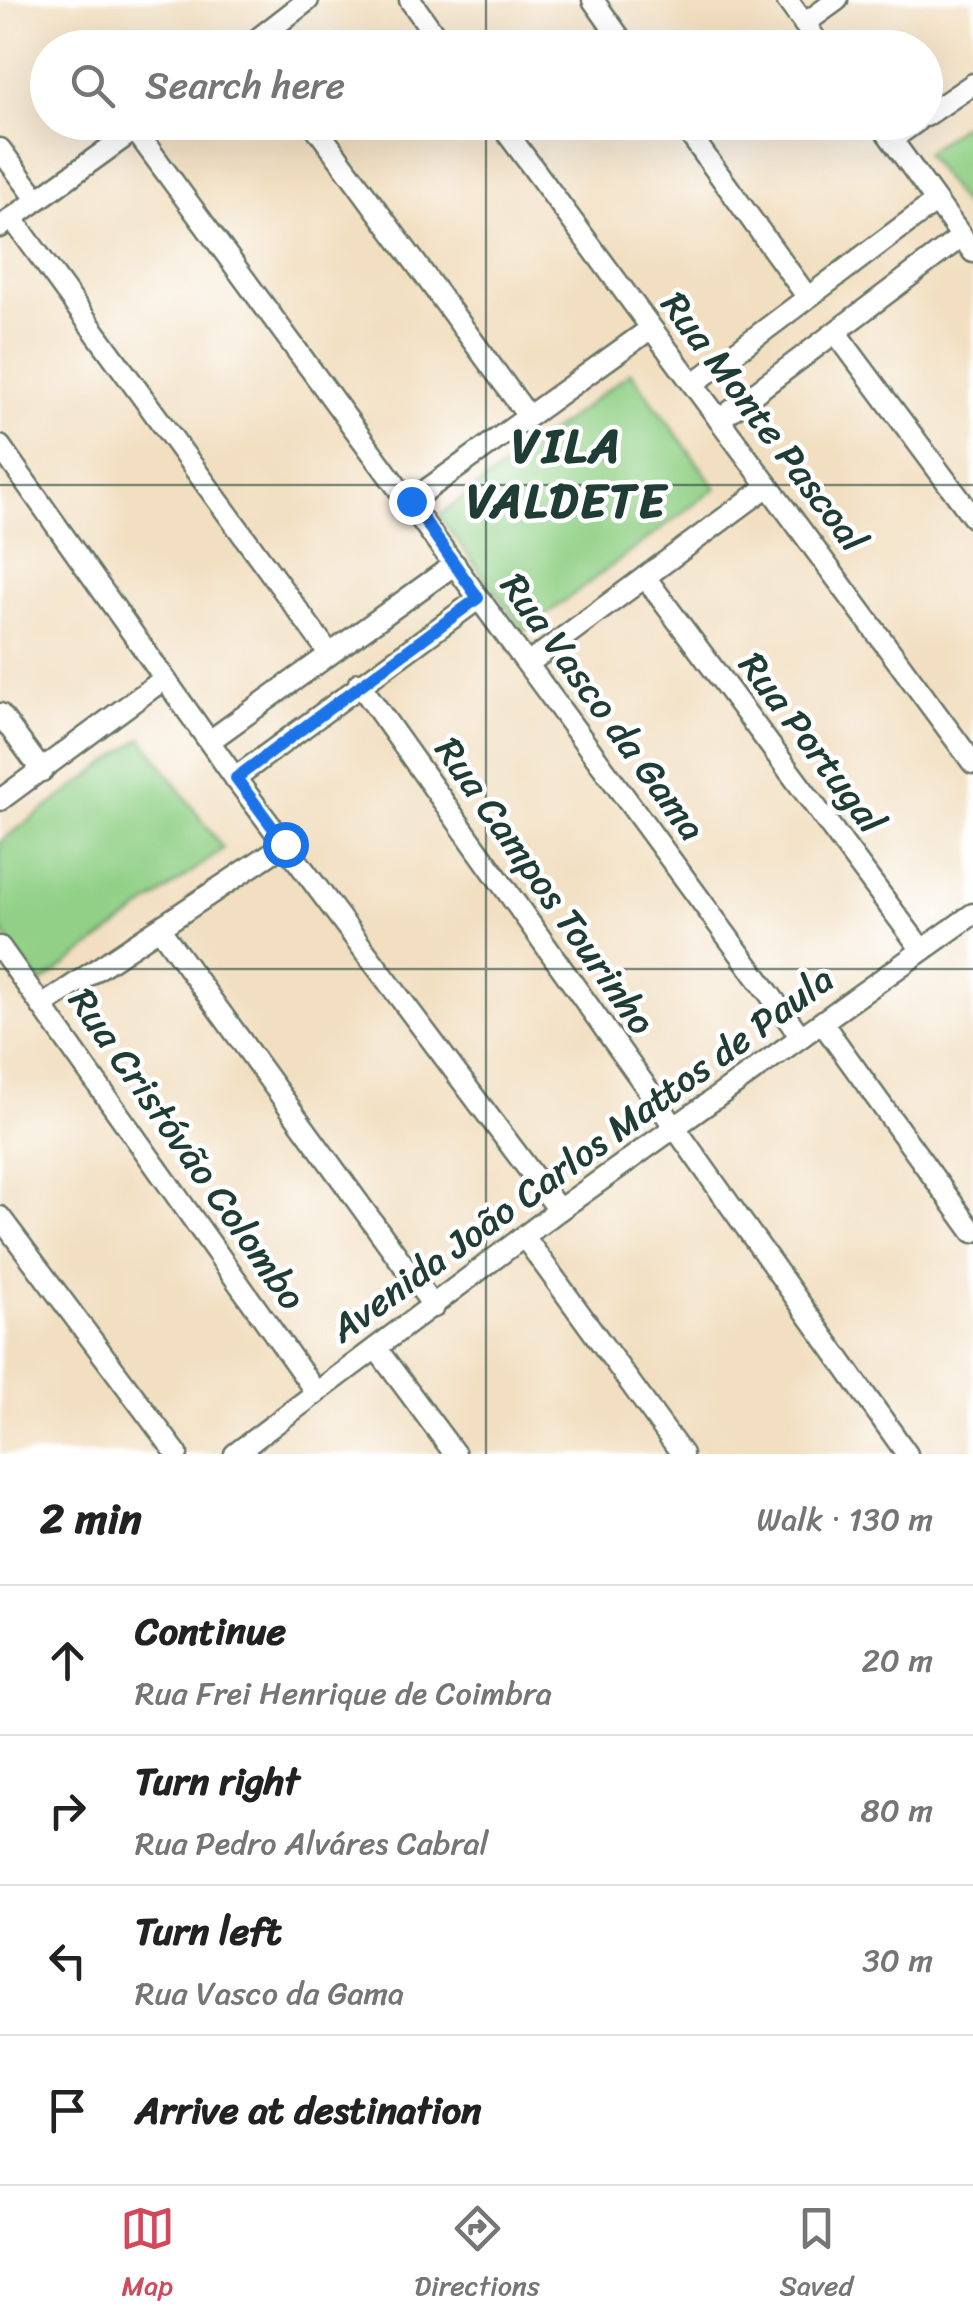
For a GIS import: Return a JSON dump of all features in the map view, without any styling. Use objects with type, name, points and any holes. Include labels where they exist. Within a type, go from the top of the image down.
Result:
[{"type":"street","points":[[410,0],[431,30]]},
{"type":"street","points":[[593,0],[615,30]]},
{"type":"street","points":[[787,0],[808,30]]},
{"type":"street","points":[[804,24],[837,0]]},
{"type":"street","points":[[271,30],[306,1]]},
{"type":"street","points":[[943,104],[973,84]]},
{"type":"street","points":[[120,140],[6,223],[329,654]]},
{"type":"street","name":"Rua Vasco da Gama","points":[[150,140],[478,598],[801,1036]]},
{"type":"street","points":[[325,140],[528,416]]},
{"type":"street","name":"Rua Monte Pascoal","points":[[512,140],[973,763]]},
{"type":"street","points":[[695,140],[806,296]]},
{"type":"street","points":[[720,420],[836,334],[967,245],[891,140]]},
{"type":"street","points":[[0,150],[37,199]]},
{"type":"street","points":[[693,384],[935,202]]},
{"type":"street","points":[[411,501],[650,329]]},
{"type":"street","points":[[836,334],[973,517]]},
{"type":"street","points":[[0,446],[236,778],[559,1210]]},
{"type":"street","points":[[528,663],[768,486]]},
{"type":"street","points":[[211,740],[455,564]]},
{"type":"street","name":"Rua Portugal","points":[[645,577],[922,950]]},
{"type":"street","points":[[236,778],[478,598]]},
{"type":"street","points":[[0,800],[164,679]]},
{"type":"street","name":"Rua Campos Tourinho","points":[[359,683],[907,1454]]},
{"type":"street","points":[[0,714],[42,771]]},
{"type":"street","points":[[42,1006],[285,844]]},
{"type":"street","name":"Avenida João Carlos Mattos de Paula","points":[[235,1454],[559,1210],[922,950],[971,921]]},
{"type":"street","points":[[160,928],[434,1307]]},
{"type":"street","name":"Rua Cristóvão Colombo","points":[[0,947],[315,1391]]},
{"type":"street","points":[[823,1024],[973,1232]]},
{"type":"street","points":[[0,1218],[177,1454]]},
{"type":"street","points":[[525,1238],[682,1454]]},
{"type":"street","points":[[376,1348],[455,1454]]},
{"type":"green space","points":[[973,117],[973,218],[925,153]]},
{"type":"green space","points":[[631,372],[716,488],[524,631],[439,516]]},
{"type":"green space","points":[[142,738],[223,849],[40,984],[0,928],[0,842]]},
{"type":"district","name":"VILA VALDETE","points":[[567,472]]},
{"type":"route","points":[[285,844],[236,778],[478,598],[411,501]]}]
